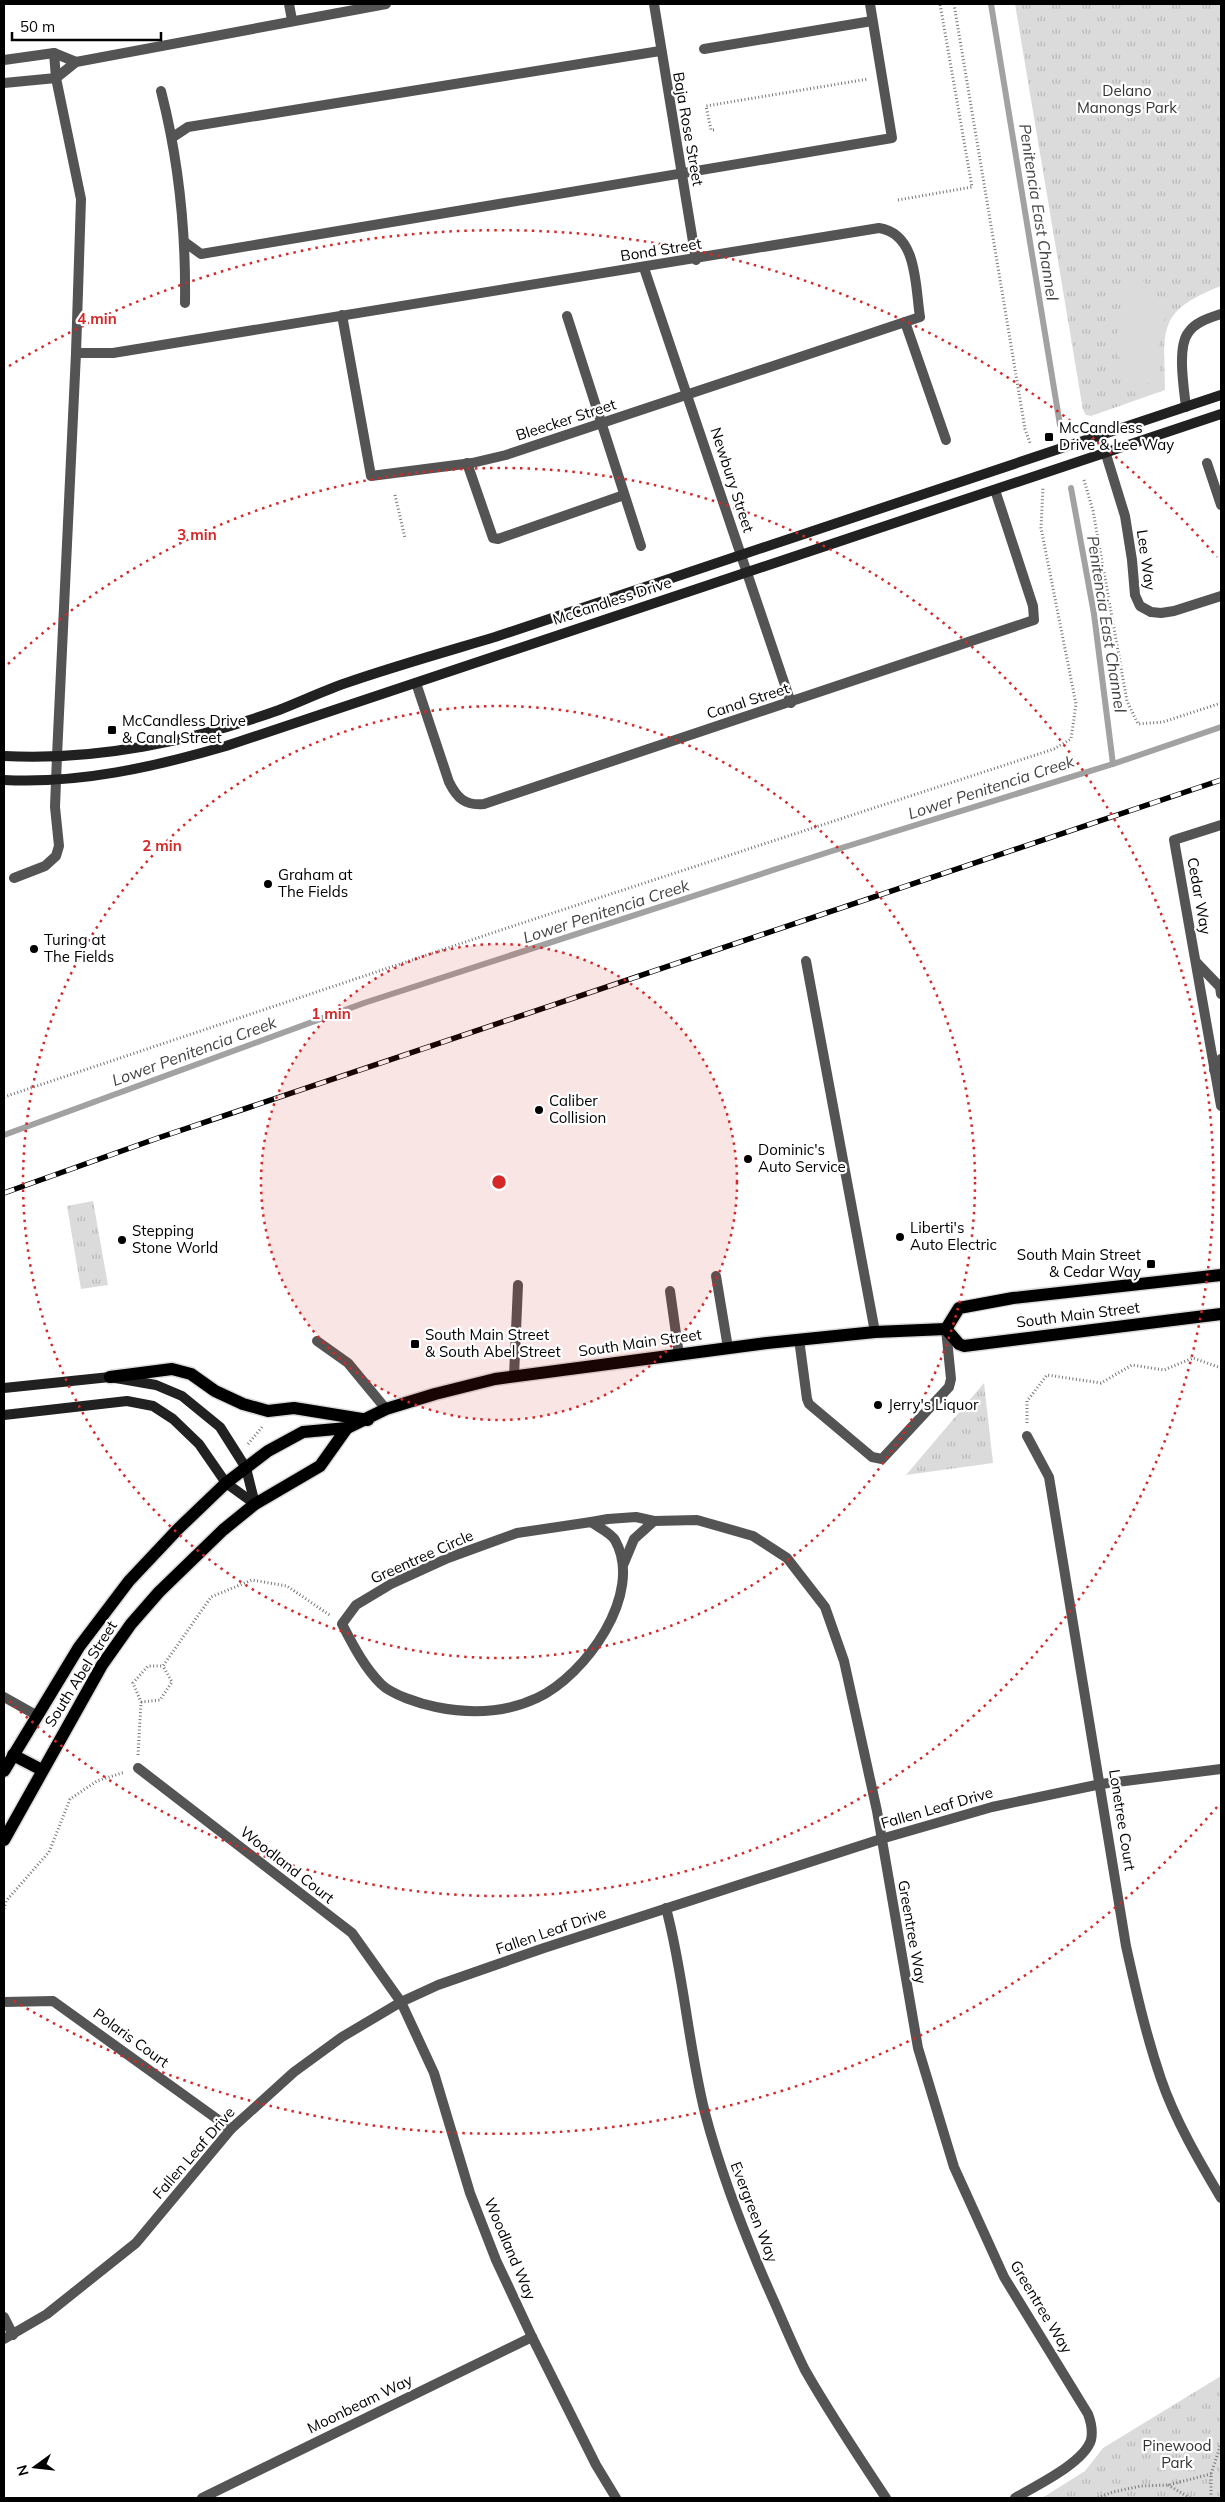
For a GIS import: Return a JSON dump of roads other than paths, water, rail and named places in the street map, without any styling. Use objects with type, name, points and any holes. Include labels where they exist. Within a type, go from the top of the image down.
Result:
[{"type":"main road","name":"McCandless Drive","points":[[4,756],[57,756],[132,748],[223,727],[278,710],[344,684],[415,660],[495,637],[1221,395]]},
{"type":"main road","name":"McCandless Drive","points":[[4,780],[56,779],[118,772],[184,758],[416,683],[1221,414]]},
{"type":"main road","name":"South Main Street","points":[[946,1329],[959,1308],[1013,1298],[1221,1275]]},
{"type":"main road","name":"South Main Street","points":[[946,1329],[959,1344],[964,1346],[1221,1314]]},
{"type":"main road","name":"South Main Street","points":[[246,1468],[268,1451],[303,1432],[347,1428],[368,1420],[386,1410],[435,1394],[514,1376],[799,1340],[875,1332],[946,1329]]},
{"type":"main road","points":[[4,1388],[172,1369],[191,1374],[215,1391],[243,1404],[268,1410],[294,1408],[368,1420]]},
{"type":"main road","points":[[110,1377],[156,1385],[182,1396],[220,1427],[246,1468],[254,1504]]},
{"type":"main road","points":[[4,1415],[127,1400],[153,1406],[173,1419],[199,1444],[226,1483],[254,1504]]},
{"type":"main road","points":[[254,1504],[320,1466],[347,1428]]},
{"type":"main road","name":"South Abel Street","points":[[4,1770],[8,1753],[36,1715],[79,1647],[129,1581],[179,1528],[226,1483],[246,1468]]},
{"type":"main road","name":"South Abel Street","points":[[4,1840],[102,1665],[131,1624],[159,1592],[223,1530],[254,1504]]},
{"type":"main road","points":[[8,1753],[42,1770]]},
{"type":"street","points":[[289,4],[292,20]]},
{"type":"street","points":[[4,83],[56,78],[76,62],[292,20],[386,4]]},
{"type":"street","name":"Baja Rose Street","points":[[654,4],[660,51],[696,260]]},
{"type":"street","points":[[186,243],[201,254],[681,175],[892,138],[870,4]]},
{"type":"street","points":[[704,49],[872,20]]},
{"type":"street","points":[[173,137],[188,127],[660,51]]},
{"type":"street","points":[[4,60],[54,53],[76,62]]},
{"type":"street","points":[[14,878],[45,866],[56,856],[59,846],[55,807],[76,353],[81,199],[56,78],[54,53]]},
{"type":"street","points":[[162,91],[173,137],[186,243],[185,303]]},
{"type":"street","name":"Bond Street","points":[[76,353],[113,353],[696,260],[870,229],[887,230],[903,239],[908,250],[920,317]]},
{"type":"street","name":"Newbury Street","points":[[644,268],[791,703]]},
{"type":"street","points":[[1186,407],[1182,355],[1187,334],[1202,321],[1221,314]]},
{"type":"street","name":"Bleecker Street","points":[[342,315],[371,476],[467,463],[506,455],[920,317]]},
{"type":"street","points":[[567,316],[641,546]]},
{"type":"street","points":[[905,322],[946,440]]},
{"type":"street","name":"Lee Way","points":[[1100,436],[1125,516],[1135,595],[1140,606],[1151,612],[1174,612],[1221,596]]},
{"type":"street","points":[[467,463],[494,538],[498,539],[624,495]]},
{"type":"street","points":[[1207,463],[1221,505]]},
{"type":"street","name":"Canal Street","points":[[416,683],[449,782],[463,802],[474,805],[484,804],[791,703],[1034,620],[1033,606],[995,490]]},
{"type":"street","name":"Cedar Way","points":[[1221,825],[1174,840],[1221,1106]]},
{"type":"street","points":[[806,961],[875,1332]]},
{"type":"street","points":[[1196,962],[1220,987],[1221,994]]},
{"type":"street","points":[[1214,1070],[1221,1059]]},
{"type":"street","points":[[716,1276],[728,1348]]},
{"type":"street","points":[[514,1376],[518,1285]]},
{"type":"street","points":[[670,1291],[679,1355]]},
{"type":"street","points":[[799,1340],[809,1404],[872,1457],[882,1459],[949,1387],[952,1379],[946,1329]]},
{"type":"street","points":[[317,1341],[348,1363],[386,1410]]},
{"type":"street","name":"Lonetree Court","points":[[1027,1436],[1049,1477],[1101,1784],[1126,1946],[1141,2014],[1161,2081],[1188,2138],[1221,2198]]},
{"type":"street","name":"Greentree Way","points":[[591,1522],[608,1518],[636,1517],[654,1521],[697,1520],[752,1536],[788,1558],[825,1607],[844,1661],[882,1840],[918,2048],[954,2167],[1004,2277],[1088,2414],[1092,2432],[1090,2441],[1080,2456],[1015,2498]]},
{"type":"street","points":[[624,1563],[634,1539],[654,1521]]},
{"type":"street","points":[[591,1522],[615,1538],[624,1563]]},
{"type":"street","name":"Greentree Circle","points":[[591,1522],[516,1533],[448,1558],[391,1584],[356,1605],[342,1624],[356,1653],[382,1686],[419,1704],[450,1710],[499,1711],[537,1698],[561,1682],[569,1676],[604,1636],[624,1584],[624,1563]]},
{"type":"street","points":[[4,1697],[36,1715]]},
{"type":"street","name":"Woodland Court","points":[[138,1768],[352,1933],[401,2002]]},
{"type":"street","name":"Fallen Leaf Drive","points":[[8,2337],[47,2314],[136,2243],[231,2129],[294,2072],[342,2037],[401,2002],[438,1985],[666,1908],[992,1806],[1101,1784],[1221,1770]]},
{"type":"street","name":"Evergreen Way","points":[[666,1908],[673,1935],[692,2054],[705,2111],[720,2167],[744,2236],[804,2368],[843,2435],[886,2498]]},
{"type":"street","name":"Polaris Court","points":[[4,2002],[54,2001],[231,2129]]},
{"type":"street","name":"Woodland Way","points":[[401,2002],[434,2073],[470,2193],[493,2251],[532,2337],[596,2465],[616,2498]]},
{"type":"street","points":[[4,2317],[8,2337]]},
{"type":"street","name":"Moonbeam Way","points":[[202,2498],[532,2337]]},
{"type":"waterway","name":"Penitencia East Channel","points":[[991,4],[1060,425]]},
{"type":"waterway","name":"Penitencia East Channel","points":[[1071,488],[1094,614],[1113,764]]},
{"type":"waterway","name":"Lower Penitencia Creek","points":[[4,1135],[364,1003],[835,850],[1113,764],[1221,727]]},
{"type":"railway","points":[[4,1193],[158,1138],[1221,780]]},
{"type":"place","name":"McCandless Drive & Lee Way","points":[[1049,437]]},
{"type":"place","name":"McCandless Drive & Canal Street","points":[[112,730]]},
{"type":"place","name":"Graham at The Fields","points":[[268,884]]},
{"type":"place","name":"Turing at The Fields","points":[[34,949]]},
{"type":"place","name":"Caliber Collision","points":[[539,1110]]},
{"type":"place","name":"Dominic's Auto Service","points":[[748,1159]]},
{"type":"place","name":"Liberti's Auto Electric","points":[[900,1237]]},
{"type":"place","name":"Stepping Stone World","points":[[122,1240]]},
{"type":"place","name":"South Main Street & Cedar Way","points":[[1151,1264]]},
{"type":"place","name":"South Main Street & South Abel Street","points":[[415,1344]]},
{"type":"place","name":"Jerry's Liquor","points":[[878,1405]]},
{"type":"park label","name":"Delano Manongs Park","points":[[1127,100]]},
{"type":"park label","name":"Pinewood Park","points":[[1177,2454]]}]
